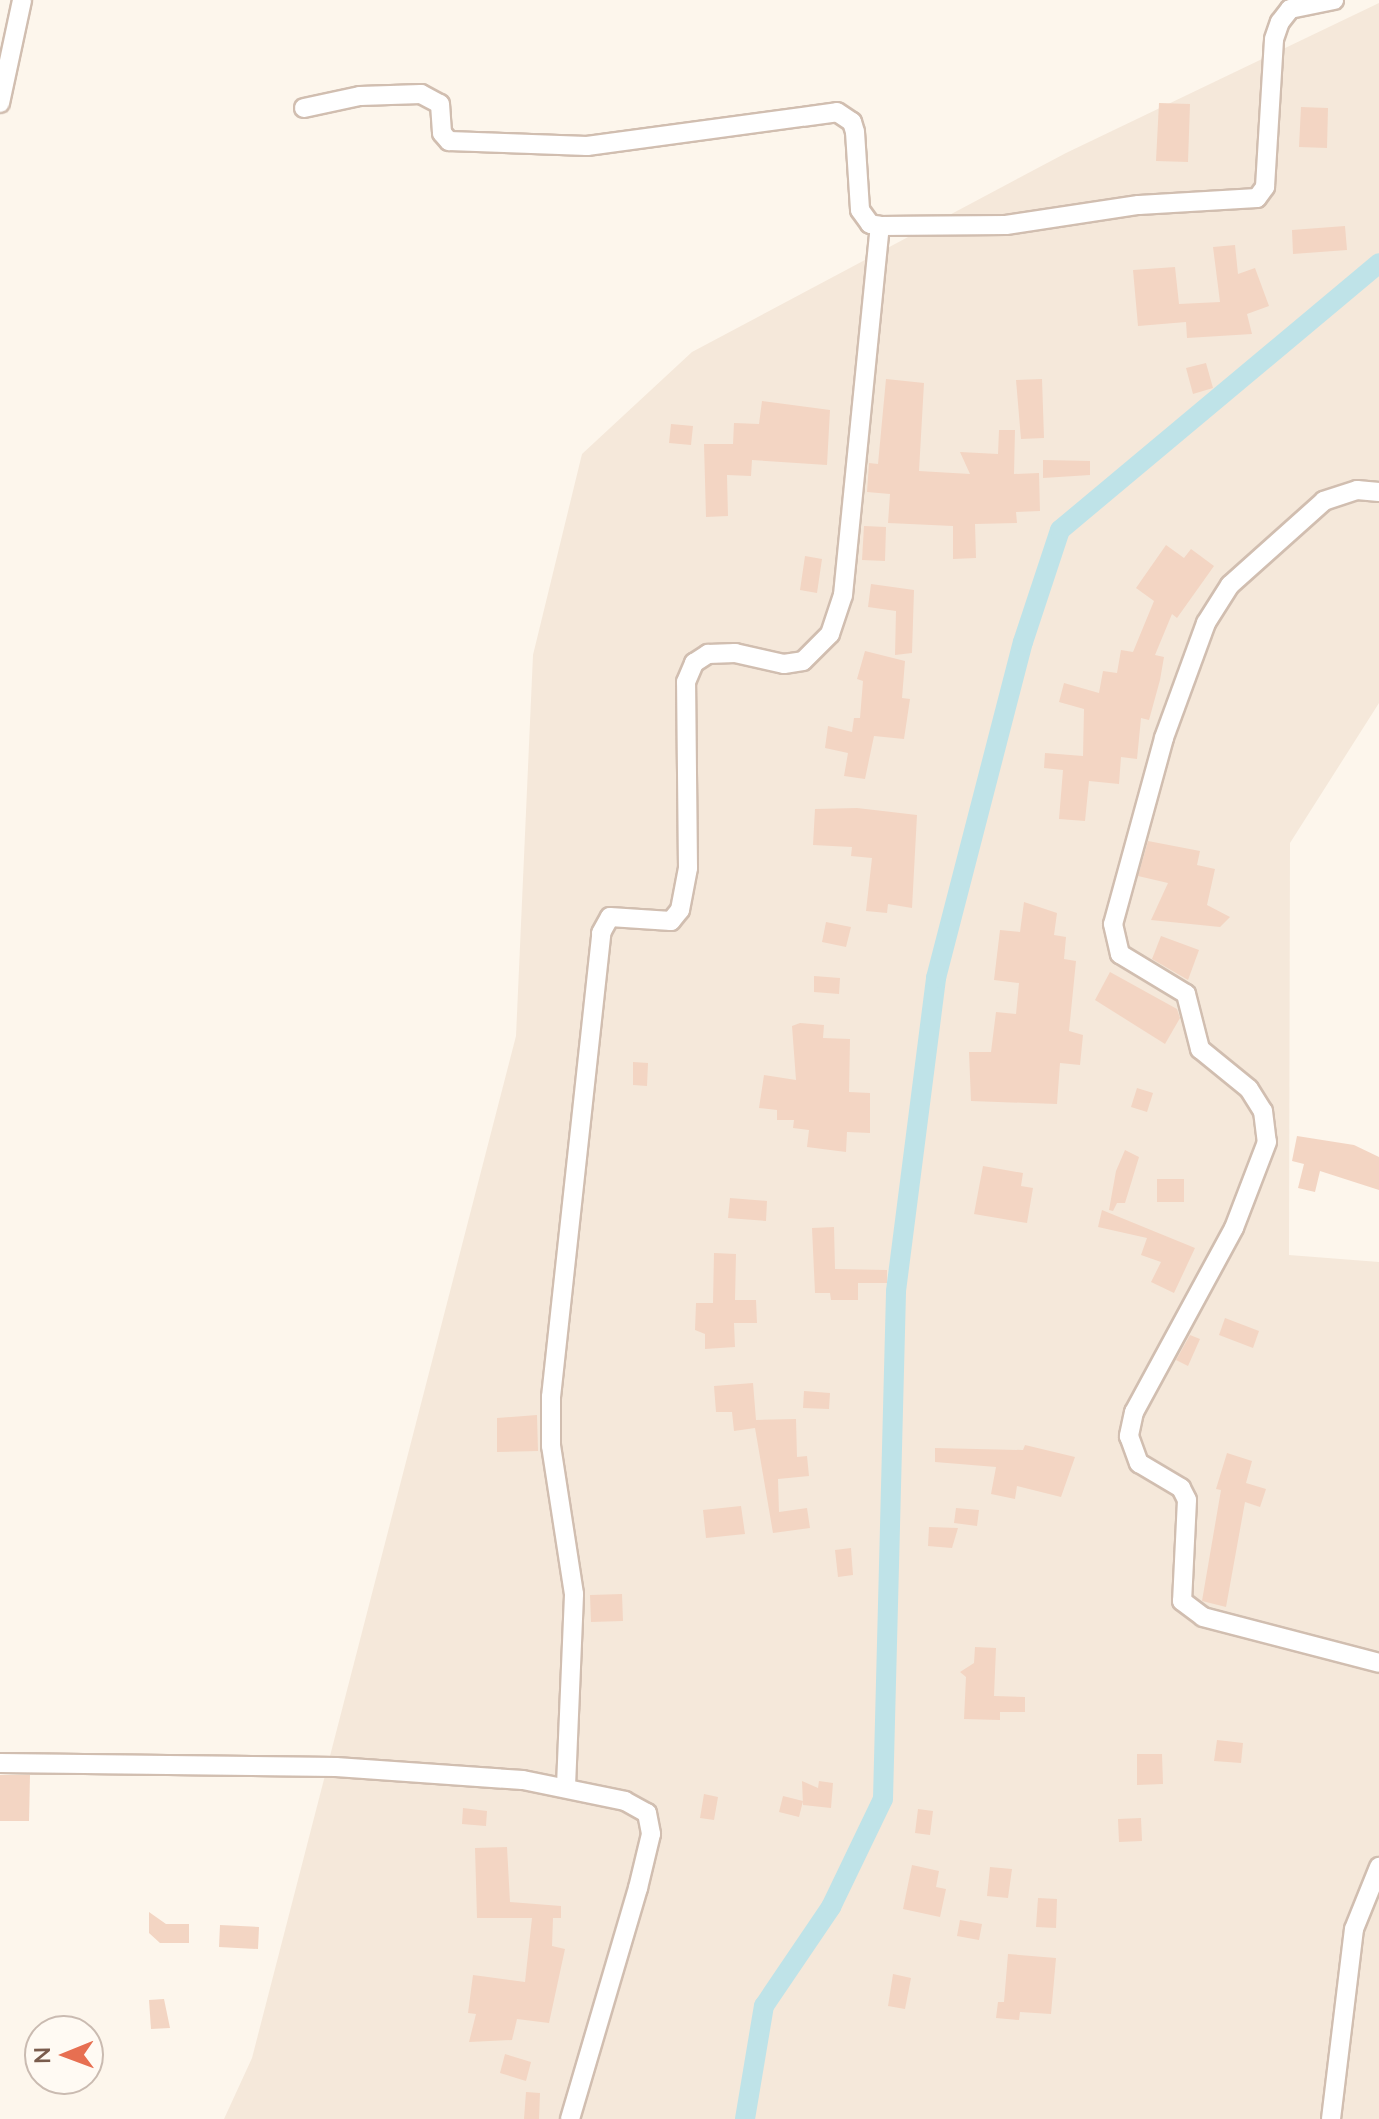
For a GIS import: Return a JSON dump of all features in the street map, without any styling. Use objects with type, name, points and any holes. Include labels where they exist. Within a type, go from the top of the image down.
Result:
[{"type":"street","points":[[0,103],[22,0]]},
{"type":"street","points":[[304,108],[360,96],[421,94],[440,104],[442,133],[449,141],[587,146],[837,112],[852,122],[855,132],[860,210],[870,224],[880,226],[1006,225],[1139,205],[1244,203],[1257,198],[1266,179],[1274,39],[1280,22],[1290,9],[1334,0]]},
{"type":"street","points":[[566,1786],[574,1594],[551,1446],[551,1397],[601,933],[610,917],[671,921],[680,910],[688,868],[686,682],[694,663],[708,654],[735,653],[784,664],[803,661],[818,652],[830,634],[843,595],[880,226]]},
{"type":"street","points":[[1379,492],[1357,490],[1324,501],[1230,585],[1206,623],[1164,738],[1113,924],[1120,954],[1186,994],[1200,1049],[1249,1089],[1263,1111],[1267,1142],[1234,1228],[1134,1412],[1129,1436],[1139,1463],[1181,1488],[1187,1500],[1182,1601],[1203,1617],[1379,1663]]},
{"type":"street","points":[[0,1763],[349,1768],[566,1786],[647,1813],[651,1834],[617,1969],[570,2119]]},
{"type":"street","points":[[1331,2119],[1354,1929],[1379,1867]]},
{"type":"shaded area","points":[[1379,3],[1379,703],[1290,843],[1289,1255],[1379,1262],[1379,2119],[224,2119],[252,2058],[516,1036],[533,655],[582,454],[692,352],[1066,153]]},
{"type":"building","points":[[1159,103],[1190,104],[1188,162],[1156,161]]},
{"type":"building","points":[[1301,107],[1328,108],[1327,148],[1299,147]]},
{"type":"building","points":[[1345,226],[1347,250],[1293,254],[1292,230]]},
{"type":"building","points":[[1235,245],[1238,274],[1255,268],[1269,306],[1247,314],[1252,334],[1187,338],[1186,322],[1138,326],[1133,270],[1175,267],[1179,304],[1220,302],[1213,247]]},
{"type":"building","points":[[1206,363],[1213,388],[1193,394],[1186,368]]},
{"type":"building","points":[[886,379],[924,383],[919,471],[970,474],[960,452],[998,454],[999,430],[1015,430],[1014,474],[1039,473],[1040,511],[1016,512],[1017,523],[975,524],[976,558],[953,559],[953,526],[888,523],[890,494],[867,492],[869,463],[878,464]]},
{"type":"building","points":[[1042,379],[1044,438],[1021,439],[1016,380]]},
{"type":"building","points":[[762,401],[830,410],[827,465],[752,460],[751,476],[727,475],[728,516],[706,517],[704,444],[733,444],[734,423],[759,424]]},
{"type":"building","points":[[671,424],[693,426],[691,445],[669,443]]},
{"type":"building","points":[[1043,460],[1090,461],[1090,475],[1043,478]]},
{"type":"building","points":[[864,526],[886,527],[885,561],[862,560]]},
{"type":"building","points":[[1166,545],[1184,558],[1191,549],[1214,566],[1177,618],[1172,614],[1155,655],[1164,657],[1149,720],[1141,718],[1137,759],[1121,757],[1119,784],[1089,781],[1085,821],[1059,819],[1063,770],[1044,768],[1045,753],[1083,756],[1084,709],[1059,702],[1064,683],[1099,693],[1103,671],[1117,673],[1121,650],[1133,652],[1154,601],[1136,588]]},
{"type":"building","points":[[805,556],[822,559],[817,593],[800,590]]},
{"type":"building","points":[[871,584],[914,590],[912,653],[895,655],[896,611],[868,607]]},
{"type":"building","points":[[865,651],[905,661],[902,698],[910,699],[904,739],[874,736],[865,779],[844,776],[848,753],[825,748],[828,726],[852,732],[854,718],[860,718],[863,681],[857,679]]},
{"type":"building","points":[[857,808],[917,815],[912,908],[888,904],[887,913],[866,911],[872,858],[851,856],[852,847],[813,845],[815,809]]},
{"type":"building","points":[[1148,841],[1200,851],[1197,865],[1215,869],[1207,905],[1230,917],[1220,927],[1151,920],[1168,883],[1138,876]]},
{"type":"building","points":[[1024,902],[1057,913],[1054,935],[1066,937],[1064,959],[1076,961],[1069,1031],[1083,1035],[1080,1065],[1060,1063],[1057,1104],[971,1101],[969,1052],[991,1052],[996,1012],[1016,1014],[1019,983],[994,980],[1000,930],[1020,932]]},
{"type":"building","points":[[826,922],[851,927],[846,947],[822,942]]},
{"type":"building","points":[[1161,936],[1199,950],[1188,980],[1152,959]]},
{"type":"building","points":[[1110,972],[1177,1009],[1180,1018],[1165,1044],[1095,1000]]},
{"type":"building","points":[[814,976],[840,978],[839,994],[814,992]]},
{"type":"building","points":[[800,1023],[824,1025],[823,1038],[850,1039],[849,1092],[870,1093],[870,1133],[847,1132],[846,1152],[807,1147],[809,1130],[793,1128],[794,1120],[777,1120],[777,1110],[759,1108],[764,1075],[796,1080],[792,1026]]},
{"type":"building","points":[[633,1062],[648,1063],[647,1086],[633,1085]]},
{"type":"building","points":[[1137,1088],[1153,1093],[1147,1112],[1131,1107]]},
{"type":"building","points":[[1297,1136],[1354,1145],[1379,1157],[1379,1190],[1320,1171],[1315,1192],[1298,1188],[1304,1164],[1292,1161]]},
{"type":"building","points":[[1125,1150],[1139,1157],[1125,1203],[1117,1203],[1113,1211],[1109,1210],[1116,1171]]},
{"type":"building","points":[[983,1166],[1023,1173],[1021,1186],[1033,1188],[1027,1223],[974,1214]]},
{"type":"building","points":[[1157,1179],[1184,1179],[1184,1202],[1157,1202]]},
{"type":"building","points":[[730,1198],[767,1201],[766,1221],[728,1218]]},
{"type":"building","points":[[1102,1210],[1195,1248],[1174,1293],[1151,1282],[1161,1262],[1141,1255],[1147,1238],[1098,1227]]},
{"type":"building","points":[[834,1227],[835,1269],[887,1270],[887,1283],[858,1283],[858,1300],[831,1300],[830,1293],[815,1293],[812,1228]]},
{"type":"building","points":[[714,1253],[736,1254],[735,1300],[756,1300],[757,1323],[734,1323],[735,1347],[705,1349],[705,1334],[695,1330],[696,1303],[713,1303]]},
{"type":"building","points":[[1225,1318],[1259,1331],[1253,1348],[1219,1335]]},
{"type":"building","points":[[1190,1335],[1200,1339],[1188,1366],[1176,1360]]},
{"type":"building","points":[[753,1383],[756,1420],[796,1419],[797,1457],[807,1456],[809,1476],[778,1479],[779,1512],[807,1508],[810,1528],[773,1533],[755,1428],[734,1431],[732,1412],[716,1412],[714,1386]]},
{"type":"building","points":[[804,1391],[830,1393],[829,1409],[803,1408]]},
{"type":"building","points":[[537,1415],[538,1451],[497,1452],[497,1418]]},
{"type":"building","points":[[1025,1445],[1075,1457],[1061,1497],[1017,1486],[1015,1499],[991,1494],[996,1467],[935,1462],[935,1448],[1023,1450]]},
{"type":"building","points":[[1227,1453],[1252,1461],[1246,1483],[1266,1489],[1260,1507],[1245,1502],[1226,1607],[1202,1601],[1221,1490],[1216,1489]]},
{"type":"building","points":[[741,1506],[745,1534],[706,1538],[703,1510]]},
{"type":"building","points":[[956,1508],[979,1510],[977,1526],[954,1523]]},
{"type":"building","points":[[929,1527],[958,1528],[952,1548],[928,1546]]},
{"type":"building","points":[[851,1548],[853,1575],[838,1577],[835,1550]]},
{"type":"building","points":[[622,1594],[623,1621],[591,1622],[590,1595]]},
{"type":"building","points":[[975,1647],[996,1648],[994,1696],[1025,1697],[1025,1712],[1000,1712],[1000,1720],[964,1719],[966,1677],[960,1672],[974,1663]]},
{"type":"building","points":[[1217,1740],[1243,1743],[1241,1763],[1214,1761]]},
{"type":"building","points":[[1137,1754],[1162,1754],[1163,1784],[1137,1785]]},
{"type":"building","points":[[0,1775],[30,1775],[29,1821],[0,1821]]},
{"type":"building","points":[[802,1781],[818,1788],[819,1781],[833,1783],[831,1808],[803,1805]]},
{"type":"building","points":[[704,1794],[718,1797],[714,1820],[700,1818]]},
{"type":"building","points":[[783,1796],[803,1801],[799,1817],[779,1812]]},
{"type":"building","points":[[463,1808],[487,1811],[486,1826],[462,1824]]},
{"type":"building","points":[[918,1809],[933,1811],[930,1835],[915,1833]]},
{"type":"building","points":[[1141,1818],[1142,1841],[1119,1842],[1118,1819]]},
{"type":"building","points":[[507,1847],[510,1902],[561,1906],[561,1918],[553,1918],[552,1946],[565,1949],[549,2023],[517,2019],[512,2040],[469,2042],[476,2014],[468,2013],[473,1975],[525,1982],[532,1918],[477,1918],[475,1848]]},
{"type":"building","points":[[912,1865],[939,1871],[936,1887],[946,1889],[940,1917],[903,1909]]},
{"type":"building","points":[[990,1867],[1012,1869],[1008,1898],[987,1896]]},
{"type":"building","points":[[1038,1898],[1057,1899],[1056,1928],[1036,1927]]},
{"type":"building","points":[[149,1912],[166,1924],[189,1924],[189,1943],[160,1943],[149,1933]]},
{"type":"building","points":[[960,1920],[982,1924],[979,1940],[957,1936]]},
{"type":"building","points":[[220,1925],[259,1927],[258,1949],[219,1947]]},
{"type":"building","points":[[1008,1954],[1056,1958],[1051,2014],[1020,2012],[1019,2020],[996,2018],[998,2002],[1004,2002]]},
{"type":"building","points":[[893,1974],[911,1978],[905,2009],[888,2006]]},
{"type":"building","points":[[164,1999],[170,2028],[151,2029],[149,2000]]},
{"type":"building","points":[[505,2054],[531,2062],[526,2081],[500,2073]]},
{"type":"building","points":[[526,2092],[540,2093],[539,2119],[524,2119]]},
{"type":"waterway","points":[[745,2119],[764,2006],[831,1907],[883,1799],[896,1291],[936,978],[1023,642],[1060,530],[1379,263]]}]
